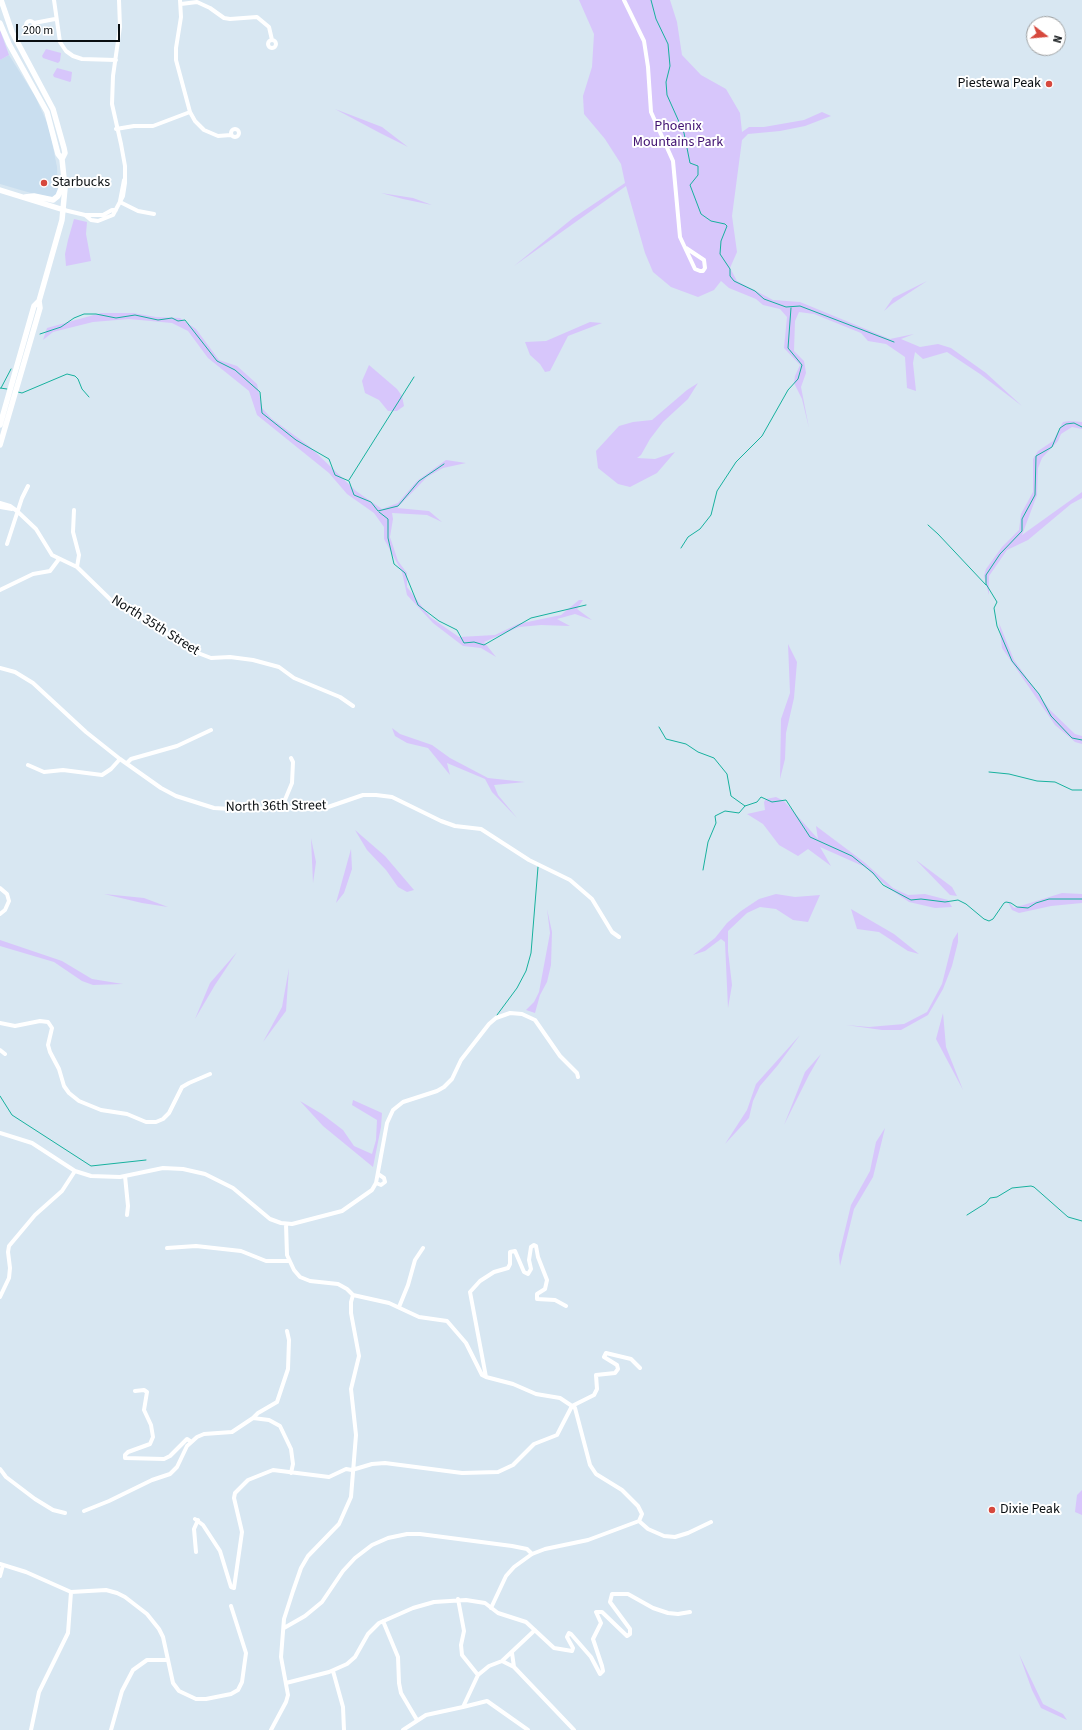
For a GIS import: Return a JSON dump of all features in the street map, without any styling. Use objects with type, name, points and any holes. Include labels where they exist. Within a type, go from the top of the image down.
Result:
[{"type":"main road","points":[[2,0],[12,32],[53,109],[65,153],[62,159]]},
{"type":"main road","points":[[0,23],[9,44],[47,112],[58,154],[62,159],[65,179],[64,210],[39,301],[34,306],[0,445]]},
{"type":"main road","points":[[24,198],[34,196],[50,200],[55,199],[65,179]]},
{"type":"main road","points":[[0,190],[64,210]]},
{"type":"main road","points":[[0,425],[12,394]]},
{"type":"street","points":[[54,0],[55,19],[60,42],[69,54],[82,59],[116,60]]},
{"type":"street","points":[[64,210],[85,216],[107,216],[112,210],[116,210],[120,202],[125,166],[116,129],[111,91],[120,27],[119,0]]},
{"type":"street","points":[[624,0],[644,41],[649,71],[651,112],[673,161],[679,230],[686,248],[695,268],[700,272],[703,271],[705,268],[704,260],[686,248]]},
{"type":"street","points":[[231,135],[218,136],[208,132],[195,121],[190,112],[176,60],[176,48],[182,17],[181,2],[197,2],[210,8],[224,18],[257,17],[269,27],[272,40]]},
{"type":"street","points":[[34,23],[55,19]]},
{"type":"street","points":[[116,129],[134,126],[153,126],[190,112]]},
{"type":"street","points":[[120,202],[138,211],[154,214]]},
{"type":"street","points":[[7,544],[17,511],[28,486]]},
{"type":"street","name":"North 35th Street","points":[[0,503],[17,511],[36,529],[49,553],[77,567],[115,604],[140,616],[198,653],[211,658],[230,657],[253,660],[279,667],[294,678],[340,697],[352,706]]},
{"type":"street","name":"North 35th Street","points":[[0,506],[13,509]]},
{"type":"street","points":[[74,510],[73,532],[79,555],[77,567]]},
{"type":"street","points":[[0,590],[33,574],[50,571],[59,559]]},
{"type":"street","name":"North 36th Street","points":[[0,668],[15,672],[33,683],[86,732],[120,759],[128,763],[171,794],[205,806],[246,810],[282,807],[310,809],[328,807],[363,795],[382,795],[399,799],[455,826],[482,829],[529,860],[559,874],[581,888],[599,909],[612,932],[619,937]]},
{"type":"street","points":[[128,763],[131,759],[177,746],[211,730]]},
{"type":"street","points":[[282,807],[292,783],[293,762],[291,758]]},
{"type":"street","points":[[28,765],[44,772],[63,770],[102,775],[111,769],[120,759]]},
{"type":"street","points":[[0,888],[7,894],[8,901],[5,910],[0,914]]},
{"type":"street","points":[[0,1133],[36,1146],[75,1171],[103,1177],[125,1176],[162,1168],[183,1169],[200,1172],[233,1188],[270,1219],[286,1224],[309,1220],[342,1211],[372,1190],[376,1183],[387,1123],[394,1110],[404,1102],[437,1091],[444,1087],[452,1079],[457,1066],[466,1054],[489,1024],[496,1018],[510,1013],[522,1014],[535,1020],[560,1056],[577,1073],[578,1077]]},
{"type":"street","points":[[0,1023],[15,1026],[40,1021],[48,1022],[52,1028],[48,1045],[50,1052],[59,1069],[64,1086],[69,1093],[79,1101],[101,1110],[128,1114],[146,1122],[156,1122],[163,1119],[169,1113],[182,1087],[210,1074]]},
{"type":"street","points":[[0,1050],[5,1054]]},
{"type":"street","points":[[0,1297],[10,1273],[8,1252],[9,1246],[35,1214],[62,1191],[75,1171]]},
{"type":"street","points":[[376,1183],[381,1185],[385,1182],[384,1178],[378,1174]]},
{"type":"street","points":[[125,1176],[128,1206],[127,1215]]},
{"type":"street","points":[[286,1224],[288,1261],[300,1277],[310,1281],[340,1285],[353,1295],[386,1302],[419,1316],[442,1319],[449,1323],[466,1343],[482,1375],[486,1378],[513,1384],[542,1396],[560,1398],[572,1406],[576,1412],[585,1452],[593,1470],[622,1490],[641,1511],[639,1521],[588,1540],[545,1549],[532,1554],[514,1567],[506,1576],[491,1608]]},
{"type":"street","points":[[486,1378],[470,1292],[480,1281],[494,1272],[508,1268],[510,1264],[510,1252],[515,1251],[524,1272],[528,1274],[531,1269],[529,1260],[531,1247],[534,1245],[536,1246],[538,1257],[547,1280],[545,1289],[537,1294],[537,1298],[555,1300],[566,1306]]},
{"type":"street","points":[[167,1248],[196,1246],[240,1252],[266,1261],[288,1261]]},
{"type":"street","points":[[399,1307],[408,1285],[415,1260],[423,1248]]},
{"type":"street","points":[[271,1730],[286,1702],[288,1695],[282,1666],[284,1628],[287,1609],[300,1568],[314,1548],[339,1524],[350,1504],[354,1484],[352,1470],[356,1435],[351,1389],[359,1356],[351,1313],[351,1302],[353,1295]]},
{"type":"street","points":[[135,1391],[144,1390],[146,1392],[144,1410],[153,1437],[150,1444],[128,1452],[124,1458],[164,1459],[170,1456],[187,1439],[190,1441],[204,1434],[232,1432],[258,1413],[277,1402],[288,1369],[289,1340],[287,1331]]},
{"type":"street","points":[[196,1552],[194,1529],[197,1519],[204,1525],[220,1551],[231,1587],[234,1588],[242,1532],[234,1498],[235,1493],[244,1482],[266,1472],[280,1470],[291,1473],[329,1477],[346,1469],[352,1470],[372,1464],[385,1463],[462,1473],[498,1472],[516,1462],[534,1444],[557,1435],[572,1406],[594,1395],[597,1389],[596,1375],[612,1375],[618,1369],[617,1365],[604,1357],[606,1353],[631,1359],[640,1368]]},
{"type":"street","points":[[253,1418],[269,1420],[280,1426],[291,1449],[293,1464],[291,1473]]},
{"type":"street","points":[[84,1511],[174,1471],[190,1441]]},
{"type":"street","points":[[0,1470],[6,1477],[35,1499],[54,1510],[65,1513]]},
{"type":"street","points":[[639,1521],[648,1529],[664,1536],[675,1537],[688,1533],[710,1522]]},
{"type":"street","points":[[284,1628],[305,1616],[322,1602],[343,1571],[358,1555],[372,1545],[388,1538],[407,1534],[420,1534],[512,1546],[527,1549],[532,1554]]},
{"type":"street","points":[[0,1576],[1,1564],[29,1573],[71,1592],[112,1591],[135,1604],[147,1614],[159,1629],[163,1637],[171,1679],[175,1686],[185,1695],[192,1698],[206,1699],[225,1696],[238,1690],[244,1676],[246,1653],[231,1606]]},
{"type":"street","points":[[31,1730],[39,1692],[68,1633],[71,1592]]},
{"type":"street","points":[[286,1683],[333,1671],[355,1657],[371,1630],[383,1621],[428,1603],[458,1599],[476,1601],[498,1613],[526,1622],[552,1647],[572,1651],[573,1648],[568,1639],[569,1633],[573,1635],[591,1657],[600,1674],[603,1671],[593,1639],[601,1622],[596,1612],[602,1612],[627,1636],[630,1634],[630,1629],[610,1602],[612,1594],[628,1594],[654,1608],[668,1613],[678,1614],[690,1612]]},
{"type":"street","points":[[458,1599],[464,1632],[461,1645],[462,1655],[478,1675]]},
{"type":"street","points":[[383,1621],[398,1657],[398,1683],[401,1693],[417,1720]]},
{"type":"street","points":[[463,1707],[478,1675],[489,1666],[502,1661],[535,1630]]},
{"type":"street","points":[[512,1653],[514,1667]]},
{"type":"street","points":[[111,1730],[122,1691],[133,1670],[147,1660],[167,1660]]},
{"type":"street","points":[[502,1661],[514,1667],[574,1730]]},
{"type":"street","points":[[333,1671],[343,1707],[344,1730]]},
{"type":"street","points":[[402,1730],[417,1720],[431,1714],[487,1701],[528,1730]]},
{"type":"shaded area","points":[[9,55],[35,96],[49,127],[57,167],[58,191],[56,196],[48,198],[0,184],[0,60]]},
{"type":"green space","name":"Phoenix Mountains Park","points":[[579,0],[670,0],[677,22],[682,55],[701,75],[726,89],[740,113],[742,132],[749,127],[764,127],[804,120],[822,112],[831,116],[805,126],[780,131],[748,134],[742,140],[732,216],[737,252],[730,268],[737,281],[773,300],[800,302],[890,339],[914,334],[901,339],[920,347],[938,344],[951,348],[986,373],[1022,406],[980,374],[947,352],[923,359],[915,352],[913,363],[916,391],[907,388],[905,357],[886,344],[868,341],[861,333],[814,314],[799,312],[795,321],[794,351],[804,361],[806,373],[801,387],[809,428],[802,399],[794,383],[795,376],[800,365],[784,348],[787,317],[780,309],[763,305],[756,299],[729,288],[721,281],[714,290],[698,297],[671,287],[653,272],[645,253],[626,186],[514,266],[573,218],[625,183],[621,164],[605,139],[584,114],[583,96],[592,67],[594,34]]},
{"type":"green space","points":[[0,30],[9,55],[0,60]]},
{"type":"green space","points":[[46,49],[61,53],[60,61],[58,63],[43,58],[42,56]]},
{"type":"green space","points":[[57,68],[72,72],[70,82],[54,77],[53,75]]},
{"type":"green space","points":[[335,109],[382,127],[408,147],[380,133]]},
{"type":"green space","points":[[381,193],[413,198],[432,205],[403,199]]},
{"type":"green space","points":[[74,219],[87,222],[86,234],[91,261],[66,266],[65,254]]},
{"type":"green space","points":[[927,281],[892,304],[884,311],[893,298]]},
{"type":"green space","points":[[101,313],[133,313],[156,317],[180,318],[196,329],[219,360],[237,366],[257,384],[262,408],[272,419],[309,446],[356,491],[382,509],[398,503],[417,481],[446,460],[466,463],[443,468],[427,477],[397,508],[429,511],[442,522],[427,515],[392,513],[393,519],[390,537],[398,561],[407,573],[407,587],[430,617],[459,637],[495,635],[518,624],[561,615],[579,600],[583,600],[577,609],[592,620],[575,614],[557,619],[570,626],[541,625],[519,627],[484,642],[496,657],[481,648],[463,646],[433,623],[407,595],[402,572],[384,539],[384,527],[374,513],[347,494],[329,473],[257,415],[249,391],[208,358],[188,331],[172,323],[129,319],[93,322],[53,332],[43,340],[47,328]]},
{"type":"green space","points":[[590,322],[602,323],[568,336],[550,371],[545,372],[540,364],[530,355],[525,342],[546,341]]},
{"type":"green space","points":[[369,365],[397,389],[402,396],[404,406],[397,411],[388,411],[379,400],[365,393],[362,381]]},
{"type":"green space","points":[[698,383],[688,399],[663,422],[650,439],[641,455],[637,458],[655,459],[675,452],[657,473],[630,487],[618,484],[598,468],[596,451],[619,426],[633,422],[652,420],[687,390]]},
{"type":"green space","points":[[1063,422],[1082,422],[1082,429],[1072,427],[1061,434],[1058,441],[1042,458],[1038,468],[1037,495],[1022,535],[1082,492],[1082,498],[1071,504],[1028,540],[1007,550],[989,576],[989,595],[984,576],[986,569],[1002,547],[1019,530],[1021,514],[1033,492],[1033,459],[1038,451],[1053,441]]},
{"type":"green space","points":[[999,623],[1014,660],[1050,710],[1075,734],[1082,736],[1082,744],[1075,742],[1055,725],[1002,648]]},
{"type":"green space","points":[[788,644],[797,662],[794,698],[786,733],[785,759],[780,779],[781,719],[790,693]]},
{"type":"green space","points":[[392,728],[400,734],[432,745],[450,758],[488,778],[525,782],[494,785],[498,795],[517,818],[492,792],[485,779],[447,763],[450,775],[428,748],[407,743],[395,736]]},
{"type":"green space","points":[[776,797],[784,801],[818,839],[816,826],[864,862],[893,888],[908,895],[925,894],[948,900],[952,907],[935,908],[909,902],[890,889],[865,867],[820,847],[831,866],[808,849],[798,856],[779,845],[763,824],[747,814],[765,810],[764,802],[766,799]]},
{"type":"green space","points":[[355,830],[385,856],[414,890],[407,892],[398,887],[386,870],[367,850]]},
{"type":"green space","points":[[311,838],[316,862],[313,883]]},
{"type":"green space","points":[[351,849],[352,869],[344,893],[336,903]]},
{"type":"green space","points":[[916,860],[952,887],[957,896],[950,895]]},
{"type":"green space","points":[[1062,893],[1082,894],[1082,903],[1051,906],[1019,913],[1012,910],[1007,900],[1014,908]]},
{"type":"green space","points":[[104,894],[144,898],[168,907],[142,903]]},
{"type":"green space","points":[[776,894],[795,897],[820,895],[808,922],[793,920],[776,909],[760,907],[747,913],[728,931],[728,951],[732,985],[728,1008],[725,942],[721,939],[705,951],[693,955],[715,938],[727,923],[741,911],[759,899]]},
{"type":"green space","points":[[547,909],[552,932],[551,965],[547,982],[540,995],[535,1013],[526,1010],[534,1002],[539,992],[550,933]]},
{"type":"green space","points":[[851,909],[894,934],[919,954],[908,951],[879,932],[857,929]]},
{"type":"green space","points":[[958,932],[958,942],[952,966],[943,989],[928,1015],[901,1030],[882,1030],[846,1025],[869,1027],[904,1024],[927,1012],[942,984],[953,940]]},
{"type":"green space","points":[[0,940],[62,961],[92,979],[123,984],[93,985],[82,981],[54,962],[0,946]]},
{"type":"green space","points":[[237,952],[215,985],[195,1019],[210,983]]},
{"type":"green space","points":[[289,968],[286,1011],[263,1042],[282,1007]]},
{"type":"green space","points":[[943,1013],[946,1047],[963,1090],[936,1039]]},
{"type":"green space","points":[[800,1035],[778,1065],[760,1086],[753,1101],[749,1118],[725,1144],[747,1110],[756,1084]]},
{"type":"green space","points":[[821,1054],[809,1075],[784,1125],[805,1072]]},
{"type":"green space","points":[[353,1100],[382,1113],[381,1127],[373,1167],[323,1126],[300,1101],[322,1114],[343,1130],[354,1146],[372,1154],[376,1140],[377,1120],[352,1105]]},
{"type":"green space","points":[[885,1128],[873,1177],[854,1209],[840,1266],[839,1255],[851,1205],[870,1171],[876,1142]]},
{"type":"green space","points":[[1082,1490],[1082,1515],[1075,1512],[1077,1495]]},
{"type":"green space","points":[[1019,1654],[1043,1704],[1063,1714],[1067,1720],[1041,1708],[1032,1690]]},
{"type":"waterway","points":[[651,0],[656,19],[668,44],[670,66],[666,82],[667,95],[684,133],[690,163],[698,166],[698,175],[690,185],[701,214],[711,221],[725,224],[727,226],[721,241],[720,254],[730,269],[730,276],[734,281],[755,291],[764,299],[786,307],[800,306],[894,342]]},
{"type":"waterway","points":[[681,548],[688,537],[700,529],[711,515],[717,491],[736,462],[762,436],[788,390],[798,379],[802,365],[788,348],[791,308]]},
{"type":"waterway","points":[[40,334],[61,327],[74,318],[84,314],[96,314],[116,318],[135,315],[158,320],[172,318],[178,321],[185,320],[217,361],[235,370],[260,392],[262,413],[296,440],[329,459],[335,475],[349,481],[354,495],[371,502],[378,511],[398,506],[419,481],[444,464]]},
{"type":"waterway","points":[[1,388],[11,369]]},
{"type":"waterway","points":[[18,392],[22,393],[67,374],[75,376],[78,379],[82,389],[89,397]]},
{"type":"waterway","points":[[349,480],[414,377]]},
{"type":"waterway","points":[[0,388],[7,389]]},
{"type":"waterway","points":[[1082,427],[1074,423],[1066,424],[1060,428],[1052,447],[1036,456],[1035,495],[1022,519],[1022,531],[1000,554],[986,575],[986,584],[997,602],[994,608],[997,626],[1012,661],[1039,694],[1051,716],[1072,738],[1082,740]]},
{"type":"waterway","points":[[379,512],[388,519],[388,538],[394,564],[405,573],[418,605],[439,621],[457,630],[464,643],[474,642],[484,645],[531,618],[586,605]]},
{"type":"waterway","points":[[928,525],[986,585]]},
{"type":"waterway","points":[[659,727],[666,739],[686,744],[698,752],[714,758],[727,774],[731,796],[745,806],[757,802],[761,797],[772,802],[786,800],[810,837],[852,856],[873,873],[883,885],[911,900],[921,899],[945,902],[958,900],[989,921],[993,919],[1006,902],[1017,907],[1028,908],[1036,903],[1049,899],[1082,899]]},
{"type":"waterway","points":[[989,772],[1009,774],[1037,781],[1055,782],[1072,790],[1082,790]]},
{"type":"waterway","points":[[703,870],[708,842],[716,823],[715,816],[725,811],[739,813],[745,806]]},
{"type":"waterway","points":[[497,1015],[517,988],[526,971],[531,953],[538,867]]},
{"type":"waterway","points":[[0,1096],[12,1115],[91,1166],[146,1160]]},
{"type":"waterway","points":[[967,1215],[986,1203],[990,1198],[997,1197],[1012,1188],[1031,1186],[1068,1217],[1082,1221]]},
{"type":"place","name":"Piestewa Peak","points":[[1049,84]]},
{"type":"place","name":"Starbucks","points":[[44,183]]},
{"type":"place","name":"Dixie Peak","points":[[992,1510]]}]
